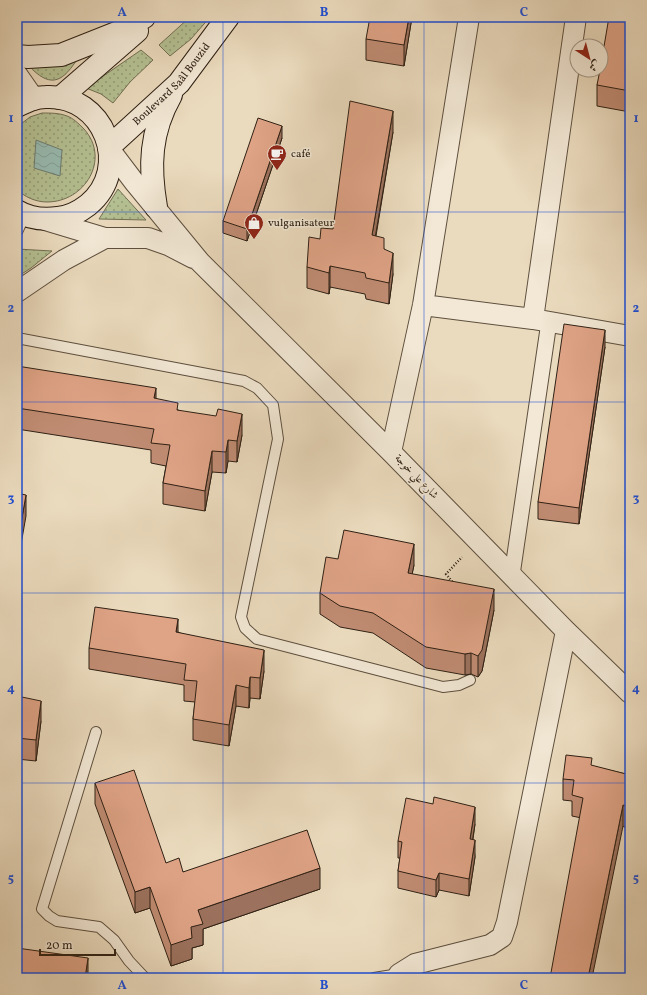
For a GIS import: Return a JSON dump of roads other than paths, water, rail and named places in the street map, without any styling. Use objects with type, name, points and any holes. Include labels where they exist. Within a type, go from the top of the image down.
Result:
[{"type":"main road","points":[[17,56],[28,57],[61,55],[118,32],[144,17]]},
{"type":"main road","points":[[60,98],[153,17]]},
{"type":"main road","name":"Boulevard Saâl Bouzid","points":[[110,148],[179,83],[228,17]]},
{"type":"main road","points":[[17,76],[25,102],[47,97],[60,98],[72,101],[83,107],[92,115],[103,130],[110,148],[110,168],[104,185],[94,200],[80,211],[63,218],[24,217]]},
{"type":"main road","points":[[156,207],[152,181],[152,155],[156,130],[165,105],[179,83]]},
{"type":"street","points":[[391,452],[423,305],[469,17]]},
{"type":"street","points":[[512,576],[576,17]]},
{"type":"street","points":[[110,148],[135,183],[200,262]]},
{"type":"street","points":[[24,217],[105,238],[148,238],[175,248],[200,262]]},
{"type":"street","points":[[17,292],[64,260],[105,238]]},
{"type":"street","name":"شارع علي خوجة","points":[[200,262],[391,452],[566,631],[630,693]]},
{"type":"street","points":[[423,305],[541,320],[630,336]]},
{"type":"street","points":[[398,976],[415,964],[490,945],[502,937],[509,915],[566,631]]},
{"type":"lane","points":[[17,338],[244,381],[257,388],[273,405],[278,439],[241,617],[245,628],[257,639],[443,688],[460,685],[470,680]]},
{"type":"lane","points":[[96,732],[42,909],[57,921],[99,927],[114,940],[145,978]]},
{"type":"lane","points":[[374,978],[398,976]]},
{"type":"water","points":[[36,140],[62,150],[60,176],[34,168]]},
{"type":"place","name":"café","points":[[277,171]]},
{"type":"place","name":"vulganisateur","points":[[254,240]]}]
